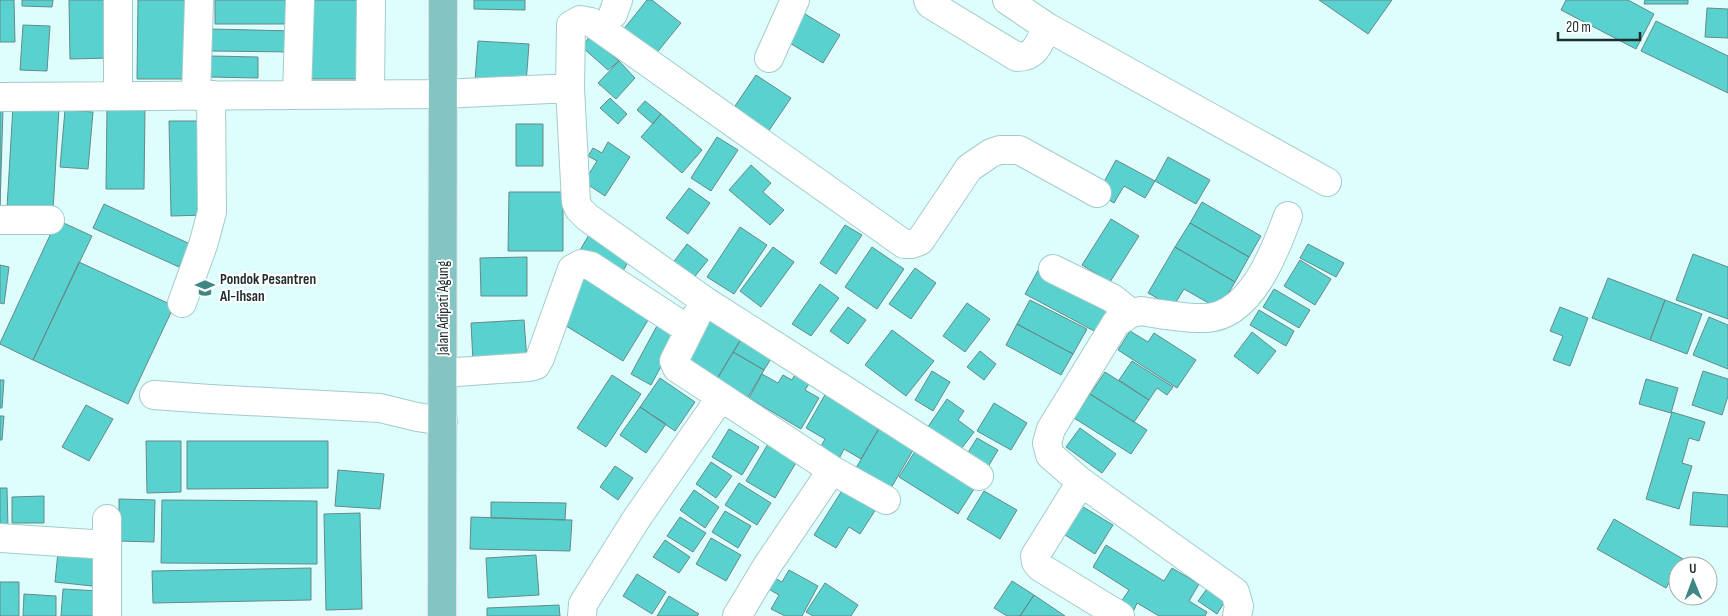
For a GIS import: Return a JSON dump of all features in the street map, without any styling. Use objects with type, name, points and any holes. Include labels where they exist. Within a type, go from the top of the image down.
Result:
[{"type":"main road","name":"Jalan Adipati Agung","points":[[442,616],[443,0]]},
{"type":"street","points":[[118,0],[118,96]]},
{"type":"street","points":[[182,303],[203,245],[212,212],[199,0]]},
{"type":"street","points":[[297,95],[300,0]]},
{"type":"street","points":[[370,94],[371,0]]},
{"type":"street","points":[[768,58],[795,0]]},
{"type":"street","points":[[928,0],[930,4],[1017,57],[1026,57],[1033,53],[1046,26]]},
{"type":"street","points":[[1007,0],[1046,26],[1327,182]]},
{"type":"street","points":[[980,476],[705,301],[587,217],[579,209],[576,202],[570,88],[571,25],[580,20],[591,22],[904,244],[920,241],[969,168],[991,153],[1000,150],[1019,150],[1097,193]]},
{"type":"street","points":[[0,97],[443,94],[570,88]]},
{"type":"street","points":[[1238,616],[1239,606],[1236,592],[1082,482],[1050,455],[1047,443],[1051,429],[1116,323],[1131,314],[1141,311],[1206,318],[1219,316],[1245,298],[1259,279],[1288,216]]},
{"type":"street","points":[[0,220],[50,220]]},
{"type":"street","points":[[443,374],[529,367],[536,364],[540,358],[572,269],[581,264],[591,266],[689,330]]},
{"type":"street","points":[[1053,269],[1112,298],[1131,314]]},
{"type":"street","points":[[705,301],[674,361],[677,368],[832,470],[886,500]]},
{"type":"street","points":[[154,394],[210,400],[380,408],[443,422]]},
{"type":"street","points":[[582,616],[583,604],[627,534],[721,397]]},
{"type":"street","points":[[737,616],[767,566],[832,470]]},
{"type":"street","points":[[1082,482],[1035,556],[1036,562],[1040,567],[1120,616]]},
{"type":"street","points":[[0,538],[107,532],[107,616]]},
{"type":"building","points":[[0,0],[14,0],[15,42],[0,42]]},
{"type":"building","points":[[22,0],[53,0],[52,7],[22,6]]},
{"type":"building","points":[[69,0],[110,0],[111,58],[70,59]]},
{"type":"building","points":[[138,0],[194,0],[193,79],[137,79]]},
{"type":"building","points":[[215,0],[288,0],[288,24],[215,24]]},
{"type":"building","points":[[311,0],[366,0],[366,79],[311,79]]},
{"type":"building","points":[[474,0],[525,0],[525,10],[474,9]]},
{"type":"building","points":[[647,0],[652,0],[681,23],[655,55],[623,30]]},
{"type":"building","points":[[1319,0],[1392,0],[1368,34]]},
{"type":"building","points":[[1566,0],[1628,0],[1654,14],[1636,49],[1561,10]]},
{"type":"building","points":[[1645,0],[1688,0],[1688,4],[1644,4]]},
{"type":"building","points":[[1707,8],[1728,9],[1728,38],[1705,37]]},
{"type":"building","points":[[800,11],[840,35],[823,63],[783,39]]},
{"type":"building","points":[[1656,21],[1728,56],[1728,93],[1641,51]]},
{"type":"building","points":[[23,25],[50,26],[47,71],[20,70]]},
{"type":"building","points":[[211,29],[293,31],[293,52],[210,51]]},
{"type":"building","points":[[590,36],[619,61],[608,70],[582,47]]},
{"type":"building","points":[[478,41],[529,44],[526,84],[475,81]]},
{"type":"building","points":[[210,56],[258,57],[258,78],[210,77]]},
{"type":"building","points":[[619,61],[635,78],[616,99],[598,83]]},
{"type":"building","points":[[756,75],[791,98],[768,132],[733,109]]},
{"type":"building","points":[[610,98],[627,114],[618,124],[600,108]]},
{"type":"building","points":[[645,101],[661,114],[653,124],[637,110]]},
{"type":"building","points":[[13,106],[59,109],[53,210],[7,208]]},
{"type":"building","points":[[107,107],[145,108],[144,189],[106,189]]},
{"type":"building","points":[[0,109],[3,109],[0,206]]},
{"type":"building","points":[[65,110],[93,112],[88,169],[60,167]]},
{"type":"building","points":[[661,114],[702,150],[682,173],[641,137]]},
{"type":"building","points":[[169,121],[205,121],[206,215],[171,216]]},
{"type":"building","points":[[516,124],[543,124],[543,166],[516,166]]},
{"type":"building","points":[[717,137],[738,150],[711,191],[691,178]]},
{"type":"building","points":[[608,142],[630,157],[605,196],[584,182],[597,161],[588,156],[593,148],[602,153]]},
{"type":"building","points":[[1168,157],[1210,180],[1196,204],[1155,181]]},
{"type":"building","points":[[1116,160],[1155,181],[1145,198],[1124,186],[1114,203],[1098,193]]},
{"type":"building","points":[[751,165],[771,183],[763,192],[784,210],[770,225],[729,190]]},
{"type":"building","points":[[689,188],[710,203],[688,234],[666,218]]},
{"type":"building","points":[[509,192],[563,192],[563,251],[508,251]]},
{"type":"building","points":[[1202,202],[1261,236],[1249,257],[1190,223]]},
{"type":"building","points":[[104,204],[190,244],[179,267],[93,228]]},
{"type":"building","points":[[1111,219],[1139,236],[1110,282],[1082,265]]},
{"type":"building","points":[[57,220],[92,236],[33,360],[0,343]]},
{"type":"building","points":[[1190,223],[1249,257],[1235,282],[1175,247]]},
{"type":"building","points":[[845,225],[862,235],[836,274],[820,263]]},
{"type":"building","points":[[740,227],[767,245],[734,294],[707,277]]},
{"type":"building","points":[[590,233],[631,257],[620,276],[579,252]]},
{"type":"building","points":[[687,244],[708,260],[692,280],[672,264]]},
{"type":"building","points":[[1308,244],[1344,263],[1336,277],[1300,258]]},
{"type":"building","points":[[773,247],[794,262],[761,307],[740,291]]},
{"type":"building","points":[[872,247],[904,269],[877,309],[845,287]]},
{"type":"building","points":[[1175,247],[1235,282],[1219,309],[1184,289],[1173,307],[1148,293]]},
{"type":"building","points":[[1693,254],[1728,267],[1728,319],[1676,300]]},
{"type":"building","points":[[527,257],[527,296],[481,296],[480,258]]},
{"type":"building","points":[[1300,260],[1331,279],[1315,305],[1284,286]]},
{"type":"building","points":[[79,262],[174,306],[128,404],[33,360]]},
{"type":"building","points":[[0,265],[9,267],[4,304],[0,303]]},
{"type":"building","points":[[1041,265],[1112,303],[1096,332],[1025,294]]},
{"type":"building","points":[[915,268],[936,283],[911,319],[889,304]]},
{"type":"building","points":[[585,277],[650,317],[623,361],[558,321]]},
{"type":"building","points":[[1608,278],[1665,300],[1650,340],[1592,318]]},
{"type":"building","points":[[820,284],[839,298],[811,336],[792,324]]},
{"type":"building","points":[[1274,289],[1310,310],[1299,328],[1263,307]]},
{"type":"building","points":[[1030,300],[1087,329],[1073,354],[1017,324]]},
{"type":"building","points":[[1665,300],[1702,314],[1687,354],[1650,340]]},
{"type":"building","points":[[967,303],[990,319],[965,352],[943,336]]},
{"type":"building","points":[[848,307],[866,320],[848,344],[830,331]]},
{"type":"building","points":[[1560,307],[1588,318],[1570,366],[1553,360],[1563,336],[1550,331]]},
{"type":"building","points":[[1259,310],[1294,331],[1286,346],[1250,325]]},
{"type":"building","points":[[707,315],[743,336],[717,379],[681,358]]},
{"type":"building","points":[[1709,317],[1728,325],[1728,369],[1693,355]]},
{"type":"building","points":[[524,320],[527,360],[473,362],[471,323]]},
{"type":"building","points":[[659,322],[679,333],[651,385],[631,374]]},
{"type":"building","points":[[1017,324],[1073,354],[1061,375],[1006,345]]},
{"type":"building","points":[[892,330],[934,361],[906,396],[865,365]]},
{"type":"building","points":[[1130,331],[1148,342],[1154,333],[1196,360],[1177,388],[1118,350]]},
{"type":"building","points":[[1252,332],[1276,351],[1258,374],[1234,356]]},
{"type":"building","points":[[743,336],[774,354],[764,370],[733,352]]},
{"type":"building","points":[[980,351],[996,364],[984,380],[967,367]]},
{"type":"building","points":[[733,352],[764,370],[748,397],[717,379]]},
{"type":"building","points":[[1132,361],[1173,387],[1167,395],[1157,388],[1149,400],[1119,380]]},
{"type":"building","points":[[797,371],[812,379],[805,390],[819,398],[801,429],[749,398],[762,374],[778,383],[783,375],[792,380]]},
{"type":"building","points":[[932,371],[950,382],[933,411],[915,400]]},
{"type":"building","points":[[1703,371],[1728,379],[1728,396],[1722,415],[1692,405]]},
{"type":"building","points":[[1105,372],[1149,400],[1134,422],[1090,394]]},
{"type":"building","points":[[612,375],[641,394],[606,447],[577,428]]},
{"type":"building","points":[[660,378],[695,402],[675,431],[640,407]]},
{"type":"building","points":[[1646,379],[1678,388],[1671,413],[1639,404]]},
{"type":"building","points":[[0,380],[4,380],[2,408],[0,408]]},
{"type":"building","points":[[826,393],[881,425],[861,459],[844,449],[839,459],[820,448],[825,439],[806,428]]},
{"type":"building","points":[[1090,394],[1147,430],[1131,454],[1074,418]]},
{"type":"building","points":[[947,399],[964,411],[958,420],[974,432],[955,457],[923,434]]},
{"type":"building","points":[[994,403],[1027,423],[1011,450],[977,431]]},
{"type":"building","points":[[86,405],[113,419],[89,461],[62,447]]},
{"type":"building","points":[[640,407],[666,424],[646,453],[620,435]]},
{"type":"building","points":[[1672,412],[1705,422],[1699,441],[1689,438],[1682,463],[1692,466],[1679,509],[1646,499]]},
{"type":"building","points":[[0,416],[4,416],[2,440],[0,440]]},
{"type":"building","points":[[881,425],[916,445],[891,488],[856,468]]},
{"type":"building","points":[[1080,428],[1116,454],[1102,473],[1066,447]]},
{"type":"building","points":[[729,429],[759,447],[742,475],[712,457]]},
{"type":"building","points":[[977,438],[998,450],[985,472],[964,459]]},
{"type":"building","points":[[146,441],[181,441],[181,492],[147,493]]},
{"type":"building","points":[[187,441],[328,441],[328,488],[187,489]]},
{"type":"building","points":[[768,444],[797,461],[775,498],[746,481]]},
{"type":"building","points":[[917,448],[976,486],[958,514],[899,477]]},
{"type":"building","points":[[711,462],[732,476],[716,498],[696,484]]},
{"type":"building","points":[[615,466],[633,478],[618,500],[600,487]]},
{"type":"building","points":[[338,470],[384,474],[380,509],[335,506]]},
{"type":"building","points":[[739,483],[771,503],[757,525],[725,505]]},
{"type":"building","points":[[0,488],[7,488],[8,527],[0,527]]},
{"type":"building","points":[[843,489],[876,509],[860,534],[849,527],[836,548],[814,535]]},
{"type":"building","points":[[694,490],[719,507],[705,528],[680,510]]},
{"type":"building","points":[[984,491],[1017,510],[1000,539],[967,519]]},
{"type":"building","points":[[1693,492],[1728,495],[1728,527],[1690,525]]},
{"type":"building","points":[[44,496],[44,523],[12,523],[12,497]]},
{"type":"building","points":[[119,499],[155,500],[154,542],[119,541]]},
{"type":"building","points":[[162,500],[317,501],[317,564],[161,563]]},
{"type":"building","points":[[491,502],[566,503],[565,520],[491,518]]},
{"type":"building","points":[[1080,505],[1113,525],[1095,554],[1062,533]]},
{"type":"building","points":[[725,511],[751,526],[738,548],[712,532]]},
{"type":"building","points":[[360,513],[362,609],[326,610],[324,514]]},
{"type":"building","points":[[471,517],[572,520],[570,551],[470,549]]},
{"type":"building","points":[[680,517],[706,533],[693,552],[667,536]]},
{"type":"building","points":[[1614,519],[1678,556],[1668,556],[1668,585],[1666,588],[1597,549]]},
{"type":"building","points":[[711,538],[741,555],[726,581],[696,564]]},
{"type":"building","points":[[665,540],[690,557],[679,573],[653,557]]},
{"type":"building","points":[[1106,545],[1164,581],[1172,568],[1199,584],[1189,601],[1207,612],[1205,616],[1159,616],[1137,603],[1134,610],[1121,602],[1129,590],[1093,567]]},
{"type":"building","points":[[58,552],[95,556],[92,586],[55,582]]},
{"type":"building","points":[[536,555],[539,595],[488,598],[486,558]]},
{"type":"building","points":[[311,568],[311,600],[153,603],[152,571]]},
{"type":"building","points":[[789,570],[818,586],[802,616],[785,616],[771,609],[779,595],[765,587],[771,576],[782,582]]},
{"type":"building","points":[[637,574],[666,592],[652,614],[623,596]]},
{"type":"building","points":[[1012,581],[1034,595],[1020,616],[1007,616],[994,608]]},
{"type":"building","points":[[0,582],[19,582],[19,616],[0,616]]},
{"type":"building","points":[[825,583],[858,605],[851,616],[813,616],[806,612]]},
{"type":"building","points":[[1209,586],[1227,598],[1217,614],[1198,601]]},
{"type":"building","points":[[63,589],[99,591],[97,616],[61,616]]},
{"type":"building","points":[[24,594],[56,596],[56,616],[23,616]]},
{"type":"building","points":[[1034,595],[1065,616],[1020,616]]},
{"type":"building","points":[[669,596],[699,614],[697,616],[657,616]]},
{"type":"building","points":[[559,605],[560,616],[487,616],[487,608]]},
{"type":"place","name":"Pondok Pesantren Al-Ihsan","points":[[205,288]]}]
